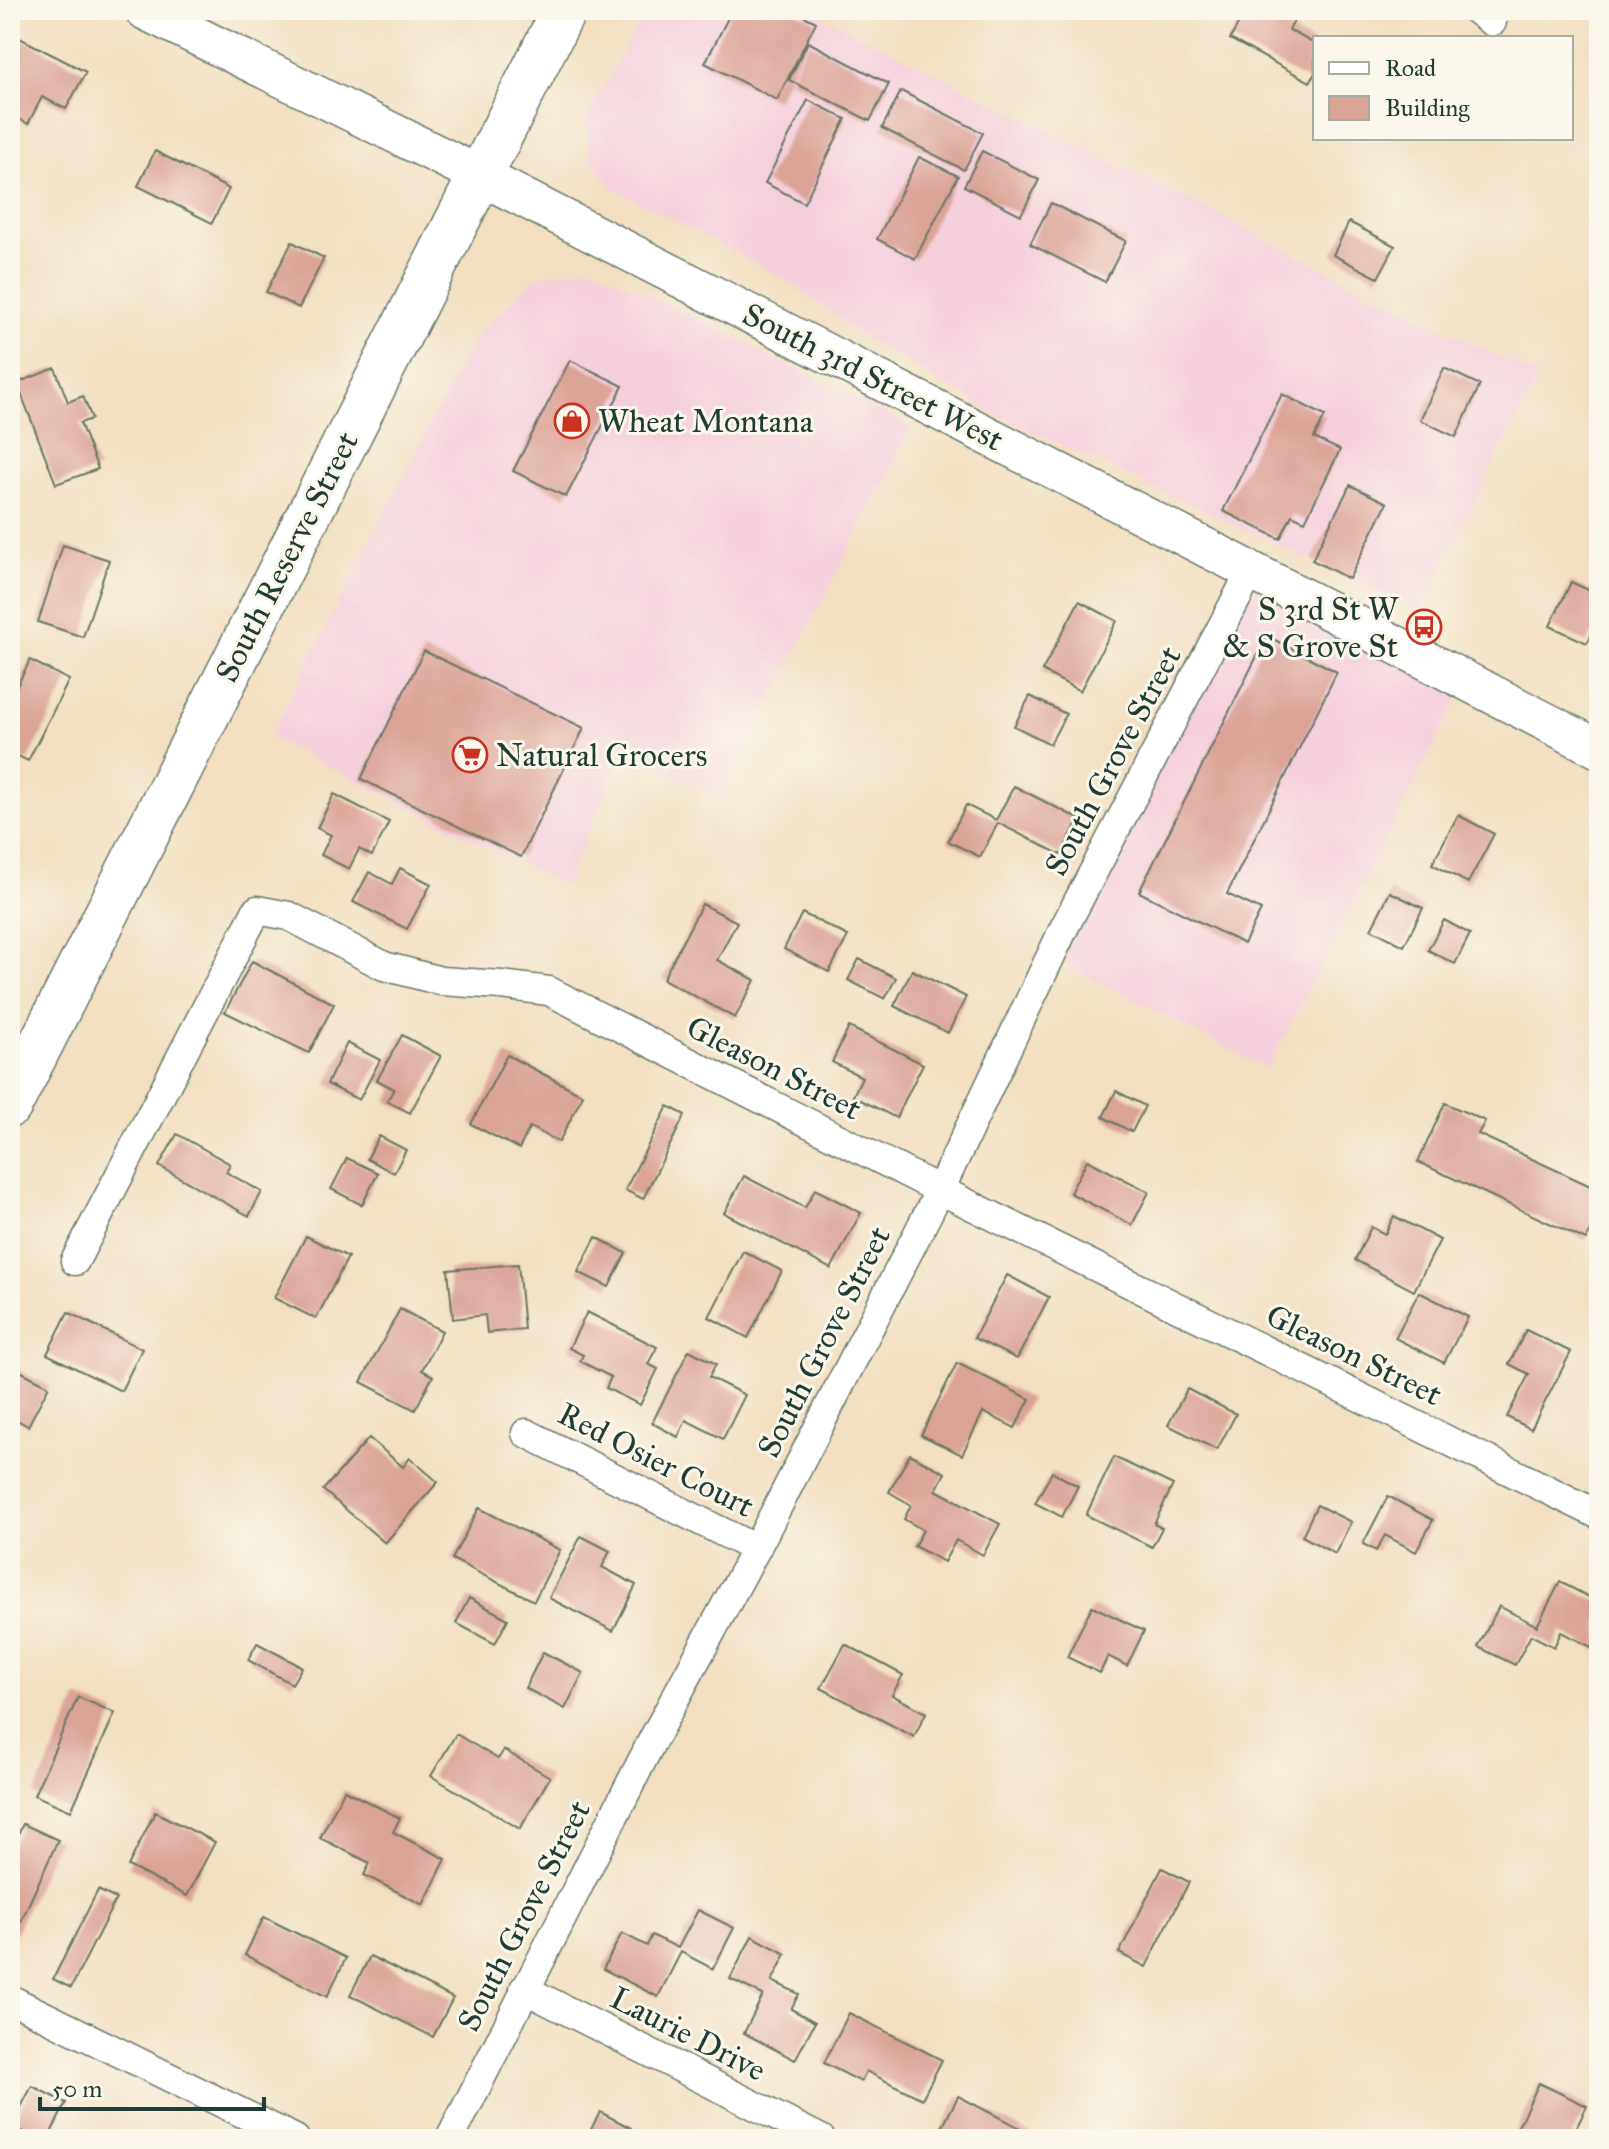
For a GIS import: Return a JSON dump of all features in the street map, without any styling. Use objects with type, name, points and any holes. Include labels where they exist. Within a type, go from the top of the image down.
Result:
[{"type":"highway","name":"South Reserve Street","points":[[10,1105],[564,10]]},
{"type":"street","name":"South 3rd Street West","points":[[144,10],[479,175],[1599,749]]},
{"type":"street","name":"South Grove Street","points":[[450,2139],[652,1741],[756,1549],[940,1190],[1065,926],[1251,571]]},
{"type":"street","name":"Gleason Street","points":[[75,1261],[257,910],[289,916],[384,966],[441,981],[549,991],[940,1190],[1599,1515]]},
{"type":"street","name":"Red Osier Court","points":[[526,1433],[756,1549]]},
{"type":"street","name":"Laurie Drive","points":[[524,1989],[821,2139]]},
{"type":"street","points":[[10,1999],[295,2139]]},
{"type":"shaded area","points":[[646,10],[810,10],[1538,376],[1420,611],[1005,419],[866,339],[790,282],[613,188],[590,157],[586,118]]},
{"type":"shaded area","points":[[593,267],[912,427],[721,797],[622,751],[565,886],[270,737],[474,338],[537,276]]},
{"type":"shaded area","points":[[1234,578],[1460,695],[1267,1069],[1042,952]]},
{"type":"building","points":[[732,10],[792,10],[816,22],[777,100],[705,63]]},
{"type":"building","points":[[1246,10],[1300,10],[1289,30],[1313,43],[1313,77],[1310,82],[1230,39]]},
{"type":"building","points":[[10,33],[86,72],[66,109],[42,97],[28,124],[10,114]]},
{"type":"building","points":[[808,42],[889,84],[870,121],[789,80]]},
{"type":"building","points":[[901,91],[983,133],[964,170],[882,128]]},
{"type":"building","points":[[808,100],[846,119],[804,203],[765,183]]},
{"type":"building","points":[[155,151],[229,189],[212,223],[138,186]]},
{"type":"building","points":[[982,151],[1039,180],[1021,215],[964,186]]},
{"type":"building","points":[[919,157],[958,176],[915,259],[877,239]]},
{"type":"building","points":[[1051,203],[1126,241],[1105,282],[1030,244]]},
{"type":"building","points":[[1349,222],[1395,246],[1378,278],[1333,255]]},
{"type":"building","points":[[292,242],[324,258],[299,308],[266,292]]},
{"type":"building","points":[[570,360],[623,386],[566,497],[513,471]]},
{"type":"building","points":[[55,368],[68,402],[83,396],[92,419],[80,423],[98,469],[56,484],[17,383]]},
{"type":"building","points":[[1444,368],[1480,385],[1456,437],[1420,420]]},
{"type":"building","points":[[1282,394],[1325,416],[1314,438],[1340,450],[1305,521],[1292,515],[1280,539],[1223,511]]},
{"type":"building","points":[[1350,485],[1387,503],[1349,579],[1312,560]]},
{"type":"building","points":[[63,545],[109,560],[83,637],[38,622]]},
{"type":"building","points":[[1571,582],[1599,595],[1599,638],[1592,634],[1587,643],[1550,626]]},
{"type":"building","points":[[1079,601],[1117,621],[1080,691],[1042,671]]},
{"type":"building","points":[[1267,636],[1337,672],[1227,894],[1261,910],[1244,944],[1139,892]]},
{"type":"building","points":[[424,651],[584,728],[521,857],[361,779]]},
{"type":"building","points":[[30,660],[69,680],[28,761],[10,752],[10,700]]},
{"type":"building","points":[[1030,696],[1066,714],[1050,744],[1014,726]]},
{"type":"building","points":[[1014,786],[1079,819],[1061,855],[998,823],[980,857],[948,841],[966,805],[996,820]]},
{"type":"building","points":[[334,794],[389,822],[372,856],[359,849],[349,869],[321,855],[331,835],[317,828]]},
{"type":"building","points":[[1458,815],[1494,834],[1468,883],[1432,864]]},
{"type":"building","points":[[400,868],[431,884],[407,929],[353,902],[369,872],[392,884]]},
{"type":"building","points":[[1390,892],[1423,908],[1404,946],[1371,929]]},
{"type":"building","points":[[702,904],[737,922],[717,960],[755,980],[735,1018],[663,979]]},
{"type":"building","points":[[802,913],[848,936],[829,972],[784,949]]},
{"type":"building","points":[[1444,920],[1470,934],[1455,964],[1428,950]]},
{"type":"building","points":[[859,959],[896,978],[885,999],[848,980]]},
{"type":"building","points":[[252,961],[334,1004],[309,1053],[225,1012]]},
{"type":"building","points":[[912,970],[966,997],[948,1033],[894,1006]]},
{"type":"building","points":[[849,1027],[923,1064],[896,1118],[853,1096],[862,1077],[832,1062]]},
{"type":"building","points":[[402,1035],[441,1056],[410,1113],[387,1101],[394,1089],[377,1080]]},
{"type":"building","points":[[347,1043],[380,1060],[359,1100],[327,1084]]},
{"type":"building","points":[[507,1055],[583,1095],[559,1142],[530,1127],[519,1149],[471,1124]]},
{"type":"building","points":[[1116,1091],[1145,1106],[1132,1132],[1103,1117]]},
{"type":"building","points":[[1445,1103],[1485,1121],[1478,1134],[1599,1190],[1599,1211],[1586,1240],[1418,1162]]},
{"type":"building","points":[[668,1106],[685,1115],[643,1199],[625,1190]]},
{"type":"building","points":[[177,1134],[230,1164],[226,1172],[262,1192],[249,1216],[159,1166]]},
{"type":"building","points":[[379,1136],[406,1150],[394,1173],[367,1159]]},
{"type":"building","points":[[347,1158],[378,1173],[362,1205],[331,1189]]},
{"type":"building","points":[[1087,1160],[1149,1192],[1132,1225],[1070,1193]]},
{"type":"building","points":[[744,1176],[805,1208],[815,1189],[861,1213],[831,1269],[724,1213]]},
{"type":"building","points":[[1394,1216],[1440,1240],[1414,1291],[1355,1260],[1371,1227],[1385,1234]]},
{"type":"building","points":[[306,1236],[348,1257],[316,1319],[274,1298]]},
{"type":"building","points":[[596,1237],[626,1253],[609,1287],[578,1272]]},
{"type":"building","points":[[743,1251],[782,1271],[748,1338],[709,1317]]},
{"type":"building","points":[[518,1264],[524,1329],[487,1333],[485,1315],[453,1319],[448,1270]]},
{"type":"building","points":[[1007,1275],[1049,1297],[1017,1359],[974,1338]]},
{"type":"building","points":[[1419,1292],[1468,1317],[1444,1363],[1395,1338]]},
{"type":"building","points":[[400,1309],[442,1331],[422,1370],[433,1376],[415,1410],[361,1382]]},
{"type":"building","points":[[68,1312],[142,1349],[121,1391],[47,1354]]},
{"type":"building","points":[[587,1312],[657,1347],[648,1364],[658,1369],[640,1405],[606,1388],[611,1377],[580,1361],[583,1355],[569,1348]]},
{"type":"building","points":[[1526,1330],[1571,1352],[1531,1429],[1507,1417],[1529,1374],[1509,1364]]},
{"type":"building","points":[[689,1350],[716,1364],[709,1377],[745,1395],[723,1439],[686,1420],[678,1437],[652,1423]]},
{"type":"building","points":[[957,1363],[1030,1399],[1015,1428],[983,1412],[962,1455],[921,1435]]},
{"type":"building","points":[[18,1370],[49,1386],[28,1426],[10,1416],[10,1387]]},
{"type":"building","points":[[1187,1389],[1236,1414],[1217,1450],[1168,1425]]},
{"type":"building","points":[[369,1438],[403,1467],[410,1458],[438,1482],[385,1543],[323,1490]]},
{"type":"building","points":[[910,1454],[945,1473],[936,1490],[1000,1524],[983,1555],[956,1540],[944,1562],[914,1546],[923,1530],[904,1519],[911,1505],[889,1492]]},
{"type":"building","points":[[1114,1457],[1173,1485],[1154,1524],[1162,1528],[1152,1547],[1086,1515]]},
{"type":"building","points":[[1052,1472],[1078,1486],[1062,1517],[1035,1503]]},
{"type":"building","points":[[1388,1496],[1433,1520],[1416,1552],[1385,1535],[1376,1551],[1363,1544]]},
{"type":"building","points":[[1317,1505],[1351,1522],[1335,1554],[1302,1536]]},
{"type":"building","points":[[479,1508],[560,1550],[534,1601],[452,1559]]},
{"type":"building","points":[[581,1536],[610,1551],[602,1567],[636,1585],[613,1631],[549,1598]]},
{"type":"building","points":[[1560,1582],[1599,1602],[1599,1651],[1561,1632],[1554,1647],[1531,1635],[1515,1665],[1478,1647],[1499,1606],[1537,1626]]},
{"type":"building","points":[[469,1598],[508,1619],[495,1644],[456,1623]]},
{"type":"building","points":[[1092,1606],[1144,1631],[1127,1666],[1108,1656],[1100,1673],[1067,1657]]},
{"type":"building","points":[[257,1643],[302,1667],[292,1684],[248,1660]]},
{"type":"building","points":[[845,1644],[903,1675],[892,1695],[926,1713],[914,1737],[821,1688]]},
{"type":"building","points":[[543,1652],[583,1673],[565,1709],[525,1688]]},
{"type":"building","points":[[78,1697],[115,1713],[71,1811],[34,1795]]},
{"type":"building","points":[[456,1734],[498,1759],[504,1750],[550,1777],[520,1829],[431,1776]]},
{"type":"building","points":[[344,1790],[400,1818],[393,1832],[446,1859],[423,1905],[364,1875],[370,1863],[320,1838]]},
{"type":"building","points":[[155,1812],[215,1842],[187,1896],[128,1866]]},
{"type":"building","points":[[23,1824],[58,1840],[13,1939],[10,1937],[10,1851]]},
{"type":"building","points":[[1162,1868],[1189,1882],[1146,1967],[1119,1953]]},
{"type":"building","points":[[98,1890],[116,1899],[71,1988],[53,1979]]},
{"type":"building","points":[[698,1910],[734,1928],[713,1969],[681,1952],[658,1997],[603,1969],[622,1933],[647,1946],[652,1935],[678,1948]]},
{"type":"building","points":[[264,1917],[346,1958],[327,1997],[245,1955]]},
{"type":"building","points":[[752,1936],[786,1954],[772,1981],[799,1994],[791,2009],[815,2022],[795,2060],[744,2033],[763,1995],[730,1979]]},
{"type":"building","points":[[370,1956],[453,1998],[433,2037],[350,1995]]},
{"type":"building","points":[[849,2013],[942,2060],[922,2099],[866,2071],[861,2082],[824,2063]]},
{"type":"building","points":[[1539,2083],[1587,2106],[1571,2139],[1512,2139]]},
{"type":"building","points":[[32,2086],[66,2103],[48,2139],[37,2139],[11,2126]]},
{"type":"building","points":[[958,2096],[1035,2136],[1034,2139],[943,2139],[938,2136]]},
{"type":"building","points":[[600,2112],[631,2128],[625,2139],[586,2139]]},
{"type":"place","name":"Wheat Montana","points":[[572,421]]},
{"type":"place","name":"S 3rd St W & S Grove St","points":[[1424,627]]},
{"type":"place","name":"Natural Grocers","points":[[470,755]]}]
